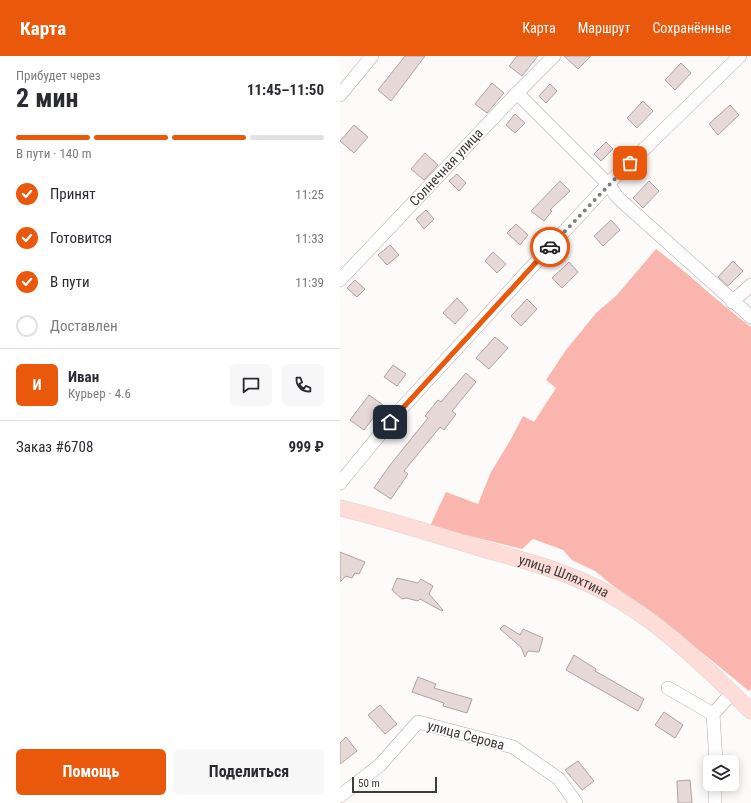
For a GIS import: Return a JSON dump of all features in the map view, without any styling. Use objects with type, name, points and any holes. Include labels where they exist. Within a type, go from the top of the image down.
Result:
[{"type":"main road","name":"улица Шляхтина","points":[[340,508],[387,519],[537,564],[578,579],[606,593],[652,623],[705,666],[751,711]]},
{"type":"street","points":[[340,95],[372,56]]},
{"type":"street","name":"Солнечная улица","points":[[340,280],[554,56]]},
{"type":"street","points":[[340,483],[400,410],[608,184],[740,56]]},
{"type":"street","points":[[517,93],[608,184],[618,198],[732,302],[751,317]]},
{"type":"street","points":[[732,302],[751,285]]},
{"type":"street","points":[[668,688],[713,714]]},
{"type":"street","points":[[716,755],[713,714],[732,693]]},
{"type":"street","name":"улица Серова","points":[[340,796],[380,765],[418,722],[513,747],[559,780],[576,803]]},
{"type":"street","points":[[715,803],[716,791]]},
{"type":"shaded area","points":[[656,249],[751,327],[751,689],[749,691],[657,616],[612,585],[595,571],[572,560],[563,550],[533,539],[522,549],[430,526],[446,492],[478,504],[491,472],[523,416],[534,422],[556,388],[546,380],[566,350],[596,313],[617,295]]},
{"type":"building","points":[[405,56],[425,56],[391,101],[378,90]]},
{"type":"building","points":[[517,56],[538,56],[522,76],[509,66]]},
{"type":"building","points":[[564,56],[591,56],[578,69]]},
{"type":"building","points":[[681,63],[691,73],[675,90],[665,80]]},
{"type":"building","points":[[492,83],[504,93],[487,113],[475,104]]},
{"type":"building","points":[[550,84],[557,91],[546,103],[539,96]]},
{"type":"building","points":[[643,101],[653,111],[637,128],[627,118]]},
{"type":"building","points":[[730,105],[739,115],[718,135],[709,124]]},
{"type":"building","points":[[515,114],[525,123],[515,133],[506,125]]},
{"type":"building","points":[[354,125],[368,137],[354,153],[340,141]]},
{"type":"building","points":[[606,142],[613,149],[601,161],[594,154]]},
{"type":"building","points":[[425,153],[438,165],[424,180],[411,169]]},
{"type":"building","points":[[457,174],[466,183],[459,191],[449,181]]},
{"type":"building","points":[[560,181],[570,191],[550,210],[552,211],[544,221],[531,211]]},
{"type":"building","points":[[649,181],[659,191],[643,208],[633,198]]},
{"type":"building","points":[[426,210],[434,219],[424,229],[416,219]]},
{"type":"building","points":[[611,220],[620,230],[603,246],[594,236]]},
{"type":"building","points":[[516,224],[528,235],[520,245],[507,233]]},
{"type":"building","points":[[390,245],[399,255],[387,265],[378,255]]},
{"type":"building","points":[[493,252],[506,264],[497,273],[485,261]]},
{"type":"building","points":[[733,261],[743,271],[728,286],[718,277]]},
{"type":"building","points":[[569,262],[578,272],[562,288],[552,278]]},
{"type":"building","points":[[355,280],[365,289],[357,297],[347,288]]},
{"type":"building","points":[[457,298],[468,310],[455,324],[443,313]]},
{"type":"building","points":[[527,299],[537,309],[521,326],[511,316]]},
{"type":"building","points":[[495,337],[508,348],[489,369],[476,358]]},
{"type":"building","points":[[393,365],[406,374],[397,386],[384,377]]},
{"type":"building","points":[[466,373],[476,382],[452,411],[456,414],[444,430],[440,427],[404,471],[408,474],[391,499],[374,488],[390,465],[428,418],[425,416],[438,400],[441,402]]},
{"type":"building","points":[[369,395],[383,405],[364,430],[350,420]]},
{"type":"building","points":[[340,552],[365,562],[359,574],[355,573],[352,578],[346,576],[340,582]]},
{"type":"building","points":[[397,578],[418,583],[421,579],[433,586],[429,594],[443,610],[442,611],[420,599],[418,601],[406,598],[402,599],[392,590]]},
{"type":"building","points":[[504,625],[520,635],[523,629],[543,638],[539,652],[528,651],[525,657],[521,647],[500,629]]},
{"type":"building","points":[[574,655],[596,669],[595,671],[644,699],[638,711],[566,670]]},
{"type":"building","points":[[418,677],[436,684],[434,688],[472,699],[467,713],[443,706],[444,703],[412,692]]},
{"type":"building","points":[[380,705],[397,724],[385,734],[368,715]]},
{"type":"building","points":[[664,712],[683,725],[675,738],[655,725]]},
{"type":"building","points":[[346,737],[357,751],[340,764],[340,743]]},
{"type":"building","points":[[578,761],[594,781],[582,790],[565,770]]},
{"type":"building","points":[[690,780],[692,803],[678,803],[677,781]]},
{"type":"way so far","points":[[550,247],[608,184],[630,163]]},
{"type":"route","points":[[390,422],[550,247]]}]
